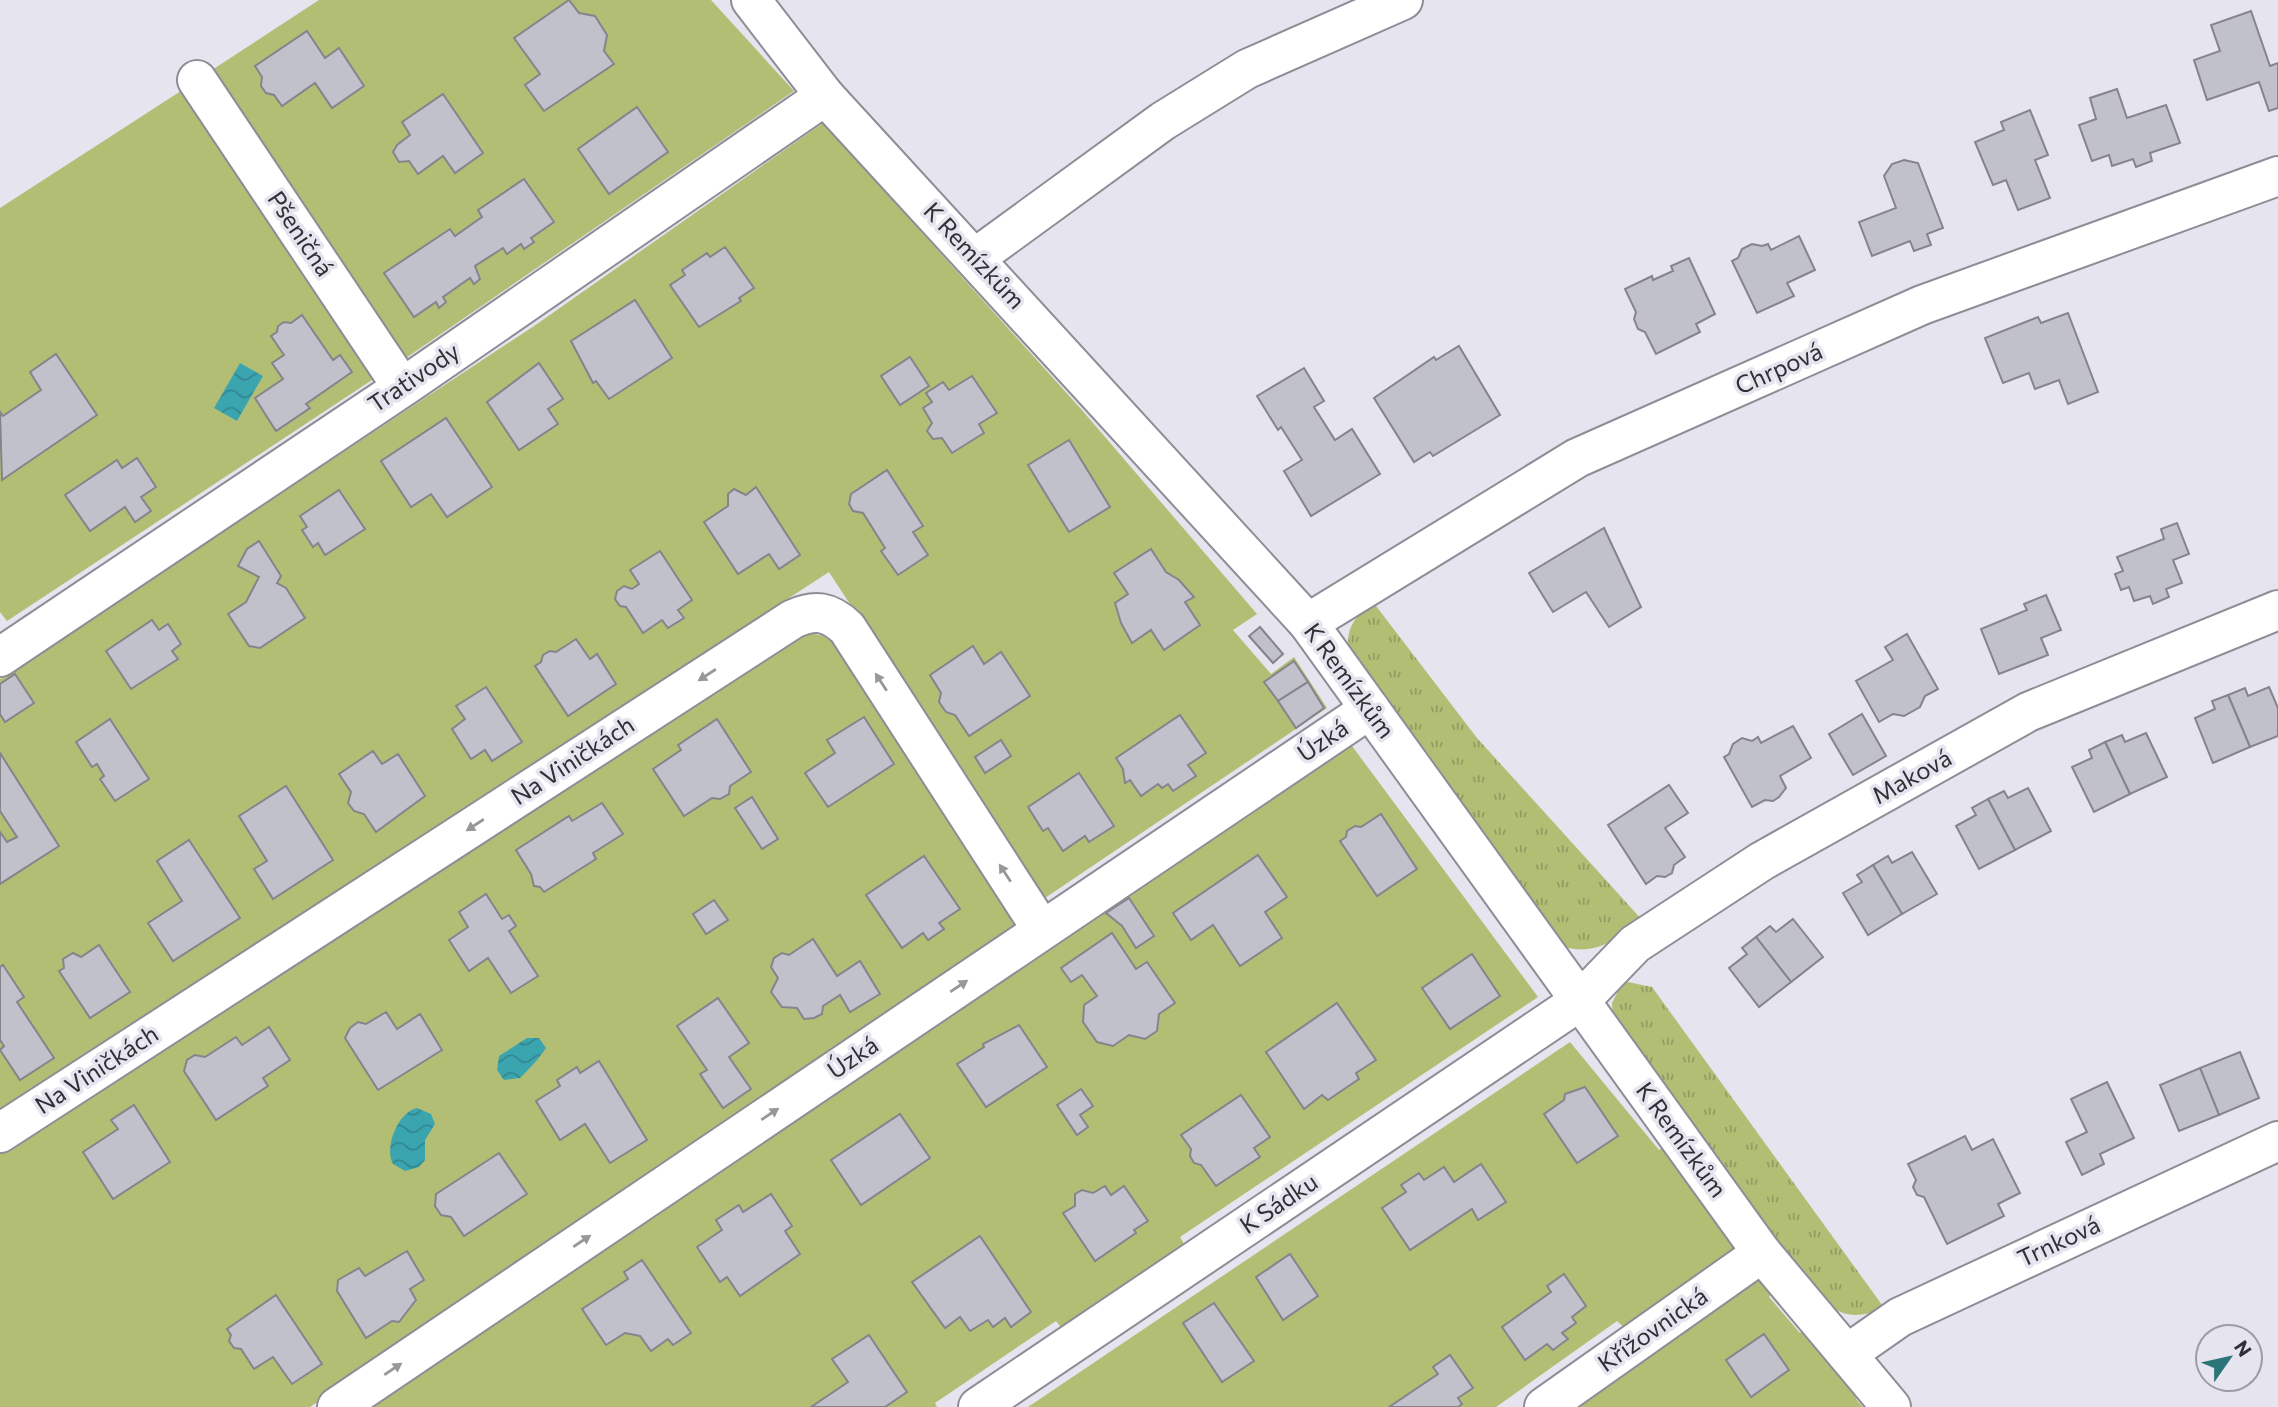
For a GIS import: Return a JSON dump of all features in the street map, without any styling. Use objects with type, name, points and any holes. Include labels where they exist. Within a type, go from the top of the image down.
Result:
[{"type":"street","name":"K Remízkům","points":[[751,0],[825,96],[1308,623],[1762,1253],[1891,1407]]},
{"type":"street","points":[[975,258],[1163,121],[1247,69],[1403,0]]},
{"type":"street","name":"Pšeničná","points":[[197,80],[402,387]]},
{"type":"street","name":"Trativody","points":[[1,653],[402,387],[825,96]]},
{"type":"street","name":"Chrpová","points":[[1308,623],[1577,458],[1923,306],[2278,176]]},
{"type":"street","name":"Maková","points":[[1580,1001],[1635,944],[1727,884],[2028,712],[2278,610]]},
{"type":"street","name":"Na Viničkách","points":[[0,1133],[806,613],[821,611],[834,616],[847,628],[1042,930]]},
{"type":"street","name":"Úzká","points":[[337,1407],[1370,709]]},
{"type":"street","name":"K Sádku","points":[[978,1407],[1580,1001]]},
{"type":"street","name":"Trnková","points":[[1847,1354],[1900,1317],[2278,1141]]},
{"type":"street","name":"Křížovnická","points":[[1544,1407],[1762,1253]]},
{"type":"green space","points":[[319,0],[711,0],[794,91],[403,360],[212,70]]},
{"type":"green space","points":[[184,89],[375,378],[7,621],[0,612],[0,208]]},
{"type":"green space","points":[[823,123],[1081,409],[1257,614],[1233,630],[1271,674],[1294,657],[1327,708],[1042,900],[829,572],[0,1109],[0,679],[537,324]]},
{"type":"green space","points":[[1373,602],[1477,738],[1643,921],[1597,947],[1564,947],[1351,657],[1349,632],[1355,620]]},
{"type":"green space","points":[[801,632],[833,637],[1020,928],[310,1407],[0,1407],[0,1150]]},
{"type":"green space","points":[[1352,746],[1538,997],[1180,1237],[1186,1247],[1063,1330],[1056,1321],[935,1403],[937,1407],[370,1407]]},
{"type":"green space","points":[[1623,981],[1652,987],[1885,1309],[1863,1314],[1846,1314],[1813,1294],[1613,1019],[1612,1003]]},
{"type":"green space","points":[[1570,1042],[1659,1150],[1667,1145],[1735,1237],[1736,1249],[1629,1332],[1617,1321],[1496,1407],[1028,1407]]},
{"type":"green space","points":[[1760,1277],[1775,1289],[1769,1297],[1800,1333],[1807,1329],[1861,1391],[1856,1399],[1863,1407],[1567,1407]]},
{"type":"water","points":[[240,363],[263,376],[237,421],[214,408]]},
{"type":"water","points":[[527,1038],[539,1038],[546,1048],[520,1078],[504,1080],[497,1070],[499,1056]]},
{"type":"water","points":[[417,1108],[431,1114],[435,1124],[425,1140],[425,1160],[419,1167],[405,1171],[393,1164],[390,1149],[394,1131],[399,1123],[410,1111]]},
{"type":"building","points":[[569,0],[579,13],[595,16],[607,35],[604,51],[614,64],[544,111],[525,85],[540,74],[514,38]]},
{"type":"building","points":[[2251,11],[2270,66],[2278,63],[2278,108],[2269,111],[2259,82],[2207,100],[2194,60],[2220,51],[2211,25]]},
{"type":"building","points":[[307,31],[325,58],[339,48],[364,86],[332,108],[315,83],[282,106],[274,95],[266,93],[261,86],[262,77],[255,66]]},
{"type":"building","points":[[2117,89],[2127,118],[2166,105],[2180,143],[2150,153],[2152,161],[2136,167],[2133,159],[2112,166],[2109,155],[2092,161],[2079,125],[2096,119],[2090,98]]},
{"type":"building","points":[[443,94],[483,153],[455,173],[443,156],[418,174],[409,161],[399,162],[393,152],[397,145],[410,135],[402,122]]},
{"type":"building","points":[[637,107],[668,152],[609,194],[578,149]]},
{"type":"building","points":[[2030,110],[2048,155],[2035,160],[2050,198],[2018,210],[2006,180],[1993,185],[1975,142],[2004,130],[2001,122]]},
{"type":"building","points":[[1904,160],[1918,163],[1943,228],[1927,234],[1931,245],[1914,251],[1910,241],[1872,256],[1859,222],[1896,208],[1884,176],[1892,164]]},
{"type":"building","points":[[524,179],[554,222],[531,238],[534,242],[524,249],[521,244],[507,254],[503,248],[475,266],[480,279],[474,284],[470,278],[443,297],[446,302],[439,308],[436,302],[414,317],[384,273],[450,229],[455,236],[482,217],[478,210]]},
{"type":"building","points":[[1799,236],[1815,270],[1787,283],[1794,296],[1757,313],[1732,261],[1738,258],[1742,249],[1752,244],[1768,244],[1771,250]]},
{"type":"building","points":[[725,247],[754,288],[739,298],[741,301],[699,327],[670,285],[685,275],[682,270],[707,253],[710,257]]},
{"type":"building","points":[[1689,258],[1715,314],[1696,324],[1700,332],[1656,354],[1645,332],[1638,329],[1634,319],[1636,312],[1625,289],[1652,276],[1653,280],[1673,271],[1671,266]]},
{"type":"building","points":[[635,300],[672,358],[609,399],[596,381],[593,383],[571,341]]},
{"type":"building","points":[[2068,313],[2098,392],[2068,404],[2059,380],[2035,389],[2029,373],[2003,383],[1985,338],[2038,317],[2041,323]]},
{"type":"building","points":[[302,315],[333,360],[340,355],[352,372],[306,404],[310,408],[276,431],[255,398],[283,379],[272,363],[284,355],[271,336],[277,332],[278,326],[284,322],[291,323]]},
{"type":"building","points":[[1459,346],[1500,415],[1433,456],[1430,452],[1414,462],[1374,398],[1434,357],[1436,360]]},
{"type":"building","points":[[56,354],[97,415],[2,480],[0,412],[3,416],[41,390],[30,372]]},
{"type":"building","points":[[910,357],[929,386],[900,405],[881,376]]},
{"type":"building","points":[[539,363],[563,399],[548,409],[558,424],[519,450],[487,402]]},
{"type":"building","points":[[1304,368],[1324,401],[1314,407],[1335,440],[1352,429],[1380,474],[1311,516],[1284,471],[1302,460],[1281,427],[1278,430],[1257,396]]},
{"type":"building","points":[[972,376],[997,413],[979,424],[984,433],[952,453],[942,438],[933,439],[927,431],[932,423],[923,408],[932,402],[926,393],[943,382],[949,390]]},
{"type":"building","points":[[446,418],[492,487],[447,517],[431,494],[411,507],[381,461]]},
{"type":"building","points":[[1069,440],[1110,507],[1069,532],[1028,465]]},
{"type":"building","points":[[137,458],[156,487],[141,497],[151,511],[135,522],[125,507],[90,531],[65,495],[117,460],[122,468]]},
{"type":"building","points":[[887,470],[923,526],[913,532],[928,555],[898,575],[881,551],[885,548],[863,513],[853,511],[849,504],[851,494]]},
{"type":"building","points":[[756,487],[800,555],[779,569],[769,554],[738,574],[704,522],[728,506],[728,494],[734,489],[746,495]]},
{"type":"building","points":[[339,490],[365,529],[325,555],[318,543],[313,547],[302,530],[307,527],[300,516]]},
{"type":"building","points":[[2177,523],[2189,554],[2173,560],[2182,583],[2166,589],[2169,597],[2153,604],[2150,596],[2134,601],[2129,587],[2121,590],[2115,574],[2123,571],[2117,557],[2164,539],[2161,529]]},
{"type":"building","points":[[1604,528],[1641,607],[1609,627],[1586,592],[1553,612],[1529,573]]},
{"type":"building","points":[[259,541],[281,576],[277,583],[286,588],[305,618],[260,648],[249,646],[228,614],[246,602],[259,577],[238,566],[247,549]]},
{"type":"building","points":[[1151,549],[1166,572],[1179,580],[1194,597],[1185,602],[1200,625],[1164,650],[1151,630],[1132,643],[1121,623],[1115,603],[1128,594],[1114,573]]},
{"type":"building","points":[[660,551],[692,600],[678,610],[684,618],[668,628],[662,620],[643,633],[626,607],[620,606],[615,599],[617,591],[624,586],[632,589],[639,584],[630,570]]},
{"type":"building","points":[[2046,595],[2061,630],[2041,638],[2048,655],[1999,674],[1981,629],[2027,610],[2024,604]]},
{"type":"building","points":[[152,620],[159,630],[168,624],[181,644],[172,651],[178,659],[131,689],[106,651]]},
{"type":"building","points":[[1260,627],[1283,654],[1273,663],[1249,636]]},
{"type":"building","points":[[1907,634],[1938,689],[1925,696],[1920,707],[1904,716],[1893,714],[1879,722],[1856,681],[1893,660],[1885,647]]},
{"type":"building","points":[[576,639],[590,659],[597,654],[616,684],[568,716],[535,666],[541,662],[543,655],[550,651],[556,652]]},
{"type":"building","points":[[973,646],[984,664],[1001,652],[1030,696],[969,736],[955,715],[946,712],[939,702],[941,693],[930,675]]},
{"type":"building","points":[[1294,661],[1308,682],[1278,701],[1264,682]]},
{"type":"building","points":[[15,674],[34,703],[5,722],[0,714],[0,684]]},
{"type":"building","points":[[1308,682],[1324,708],[1296,728],[1278,701]]},
{"type":"building","points":[[486,687],[522,742],[492,761],[485,750],[471,759],[452,729],[465,719],[456,706]]},
{"type":"building","points":[[2269,687],[2278,708],[2278,736],[2250,747],[2228,695],[2245,688],[2248,696]]},
{"type":"building","points":[[2228,695],[2250,747],[2213,763],[2195,718],[2215,709],[2212,701]]},
{"type":"building","points":[[1862,714],[1886,756],[1853,775],[1829,734]]},
{"type":"building","points":[[1180,715],[1206,753],[1188,765],[1196,776],[1173,791],[1168,784],[1162,788],[1158,784],[1141,796],[1130,780],[1125,783],[1123,769],[1116,758]]},
{"type":"building","points":[[864,717],[894,764],[828,807],[805,773],[835,753],[827,740]]},
{"type":"building","points":[[110,719],[149,779],[115,801],[100,779],[104,776],[97,764],[92,767],[76,742]]},
{"type":"building","points":[[717,719],[751,772],[730,786],[729,794],[720,799],[712,798],[684,816],[653,769],[681,750],[678,745]]},
{"type":"building","points":[[1793,726],[1811,758],[1780,776],[1786,788],[1779,797],[1752,807],[1724,757],[1729,754],[1733,744],[1742,738],[1752,741],[1758,737],[1761,743]]},
{"type":"building","points":[[2146,733],[2167,777],[2130,794],[2105,742],[2122,735],[2125,742]]},
{"type":"building","points":[[1001,740],[1011,756],[985,773],[975,757]]},
{"type":"building","points":[[2105,742],[2130,794],[2094,812],[2072,767],[2092,758],[2089,750]]},
{"type":"building","points":[[373,751],[382,764],[398,754],[425,796],[376,832],[364,814],[354,811],[348,803],[351,792],[339,774]]},
{"type":"building","points":[[0,753],[59,846],[0,884],[0,832],[7,842],[17,837],[0,811]]},
{"type":"building","points":[[1079,773],[1114,826],[1089,842],[1085,836],[1063,851],[1048,828],[1043,831],[1028,807]]},
{"type":"building","points":[[1669,785],[1688,813],[1665,828],[1685,857],[1674,865],[1672,873],[1665,877],[1657,876],[1646,884],[1608,825]]},
{"type":"building","points":[[286,786],[333,860],[273,899],[254,869],[267,861],[239,816]]},
{"type":"building","points":[[2028,788],[2051,831],[2015,850],[1988,799],[2004,791],[2008,798]]},
{"type":"building","points":[[752,797],[778,839],[762,849],[735,808]]},
{"type":"building","points":[[1988,799],[2015,850],[1979,869],[1956,826],[1976,815],[1972,808]]},
{"type":"building","points":[[602,803],[623,834],[593,853],[596,859],[544,892],[540,887],[534,886],[531,874],[516,850],[569,816],[572,821]]},
{"type":"building","points":[[1381,814],[1417,869],[1377,896],[1340,841],[1346,837],[1347,831],[1355,826],[1361,827]]},
{"type":"building","points":[[189,840],[240,918],[173,961],[148,923],[182,901],[157,861]]},
{"type":"building","points":[[1912,852],[1937,894],[1902,914],[1873,865],[1888,856],[1892,863]]},
{"type":"building","points":[[1258,855],[1287,897],[1265,912],[1282,938],[1240,966],[1213,925],[1191,940],[1173,913]]},
{"type":"building","points":[[924,856],[960,909],[939,923],[944,929],[928,940],[923,933],[902,948],[866,895]]},
{"type":"building","points":[[1873,865],[1902,914],[1868,935],[1843,893],[1862,882],[1857,875]]},
{"type":"building","points":[[486,894],[502,919],[509,915],[516,926],[509,931],[538,976],[511,993],[488,958],[469,971],[449,940],[468,927],[459,912]]},
{"type":"building","points":[[1129,898],[1154,936],[1136,948],[1122,926],[1106,913]]},
{"type":"building","points":[[714,900],[728,920],[706,934],[693,914]]},
{"type":"building","points":[[1793,919],[1823,957],[1791,982],[1756,937],[1770,926],[1776,932]]},
{"type":"building","points":[[1112,933],[1136,969],[1147,962],[1175,1003],[1159,1014],[1157,1031],[1145,1039],[1129,1035],[1113,1046],[1097,1042],[1083,1022],[1084,1005],[1097,996],[1082,975],[1071,982],[1061,968]]},
{"type":"building","points":[[1756,937],[1791,982],[1759,1007],[1729,968],[1747,954],[1742,948]]},
{"type":"building","points":[[813,939],[837,976],[860,961],[880,994],[850,1012],[840,995],[823,1006],[822,1014],[814,1018],[804,1019],[797,1008],[782,1007],[771,992],[778,978],[771,967],[774,958],[782,953],[789,955]]},
{"type":"building","points":[[99,945],[130,992],[90,1018],[59,971],[64,968],[63,959],[73,953],[81,957]]},
{"type":"building","points":[[1472,954],[1500,996],[1450,1029],[1422,988]]},
{"type":"building","points":[[3,965],[24,997],[17,1002],[54,1058],[20,1080],[0,1050],[4,1046],[0,1040],[0,967]]},
{"type":"building","points":[[718,998],[749,1043],[729,1057],[751,1089],[723,1108],[700,1074],[707,1070],[677,1026]]},
{"type":"building","points":[[1337,1003],[1376,1060],[1356,1073],[1359,1079],[1328,1100],[1322,1095],[1304,1109],[1266,1052]]},
{"type":"building","points":[[386,1012],[397,1029],[420,1014],[442,1050],[378,1090],[345,1038],[350,1028],[358,1022],[366,1024]]},
{"type":"building","points":[[1019,1025],[1047,1067],[986,1107],[957,1064],[984,1047],[983,1044]]},
{"type":"building","points":[[269,1027],[290,1060],[263,1078],[268,1086],[216,1120],[184,1071],[187,1060],[195,1055],[205,1057],[236,1037],[242,1045]]},
{"type":"building","points":[[2240,1052],[2259,1098],[2219,1115],[2200,1068]]},
{"type":"building","points":[[599,1061],[647,1140],[610,1163],[585,1124],[560,1140],[536,1101],[560,1086],[557,1080],[577,1067],[580,1073]]},
{"type":"building","points":[[2200,1068],[2219,1115],[2179,1131],[2160,1085]]},
{"type":"building","points":[[2107,1082],[2134,1138],[2100,1154],[2104,1164],[2082,1175],[2066,1142],[2087,1132],[2071,1099]]},
{"type":"building","points":[[1585,1087],[1618,1136],[1577,1163],[1544,1114],[1564,1100],[1565,1094]]},
{"type":"building","points":[[1081,1089],[1093,1106],[1080,1115],[1088,1127],[1077,1135],[1057,1105]]},
{"type":"building","points":[[1241,1095],[1270,1137],[1254,1148],[1260,1157],[1216,1186],[1201,1165],[1194,1163],[1190,1156],[1191,1149],[1181,1135]]},
{"type":"building","points":[[134,1105],[170,1162],[113,1199],[83,1152],[118,1129],[111,1120]]},
{"type":"building","points":[[900,1114],[930,1158],[861,1205],[831,1160]]},
{"type":"building","points":[[1965,1136],[1972,1150],[1993,1139],[2020,1193],[1998,1204],[2004,1216],[1947,1244],[1924,1197],[1917,1195],[1913,1187],[1916,1180],[1908,1164]]},
{"type":"building","points":[[499,1153],[527,1194],[464,1236],[451,1217],[441,1215],[435,1206],[436,1194]]},
{"type":"building","points":[[1481,1164],[1506,1202],[1478,1220],[1472,1209],[1410,1250],[1382,1208],[1406,1192],[1401,1185],[1419,1173],[1424,1180],[1444,1167],[1454,1182]]},
{"type":"building","points":[[1105,1186],[1111,1195],[1124,1186],[1148,1221],[1134,1230],[1136,1233],[1095,1261],[1063,1213],[1075,1206],[1075,1194],[1082,1190],[1093,1193]]},
{"type":"building","points":[[771,1194],[792,1226],[785,1231],[800,1254],[740,1296],[727,1277],[720,1282],[697,1247],[722,1230],[716,1220],[739,1205],[743,1212]]},
{"type":"building","points":[[980,1236],[1031,1312],[1011,1327],[1005,1318],[993,1327],[988,1320],[970,1331],[960,1317],[945,1328],[912,1282]]},
{"type":"building","points":[[407,1251],[424,1280],[410,1289],[416,1300],[399,1322],[392,1321],[366,1338],[337,1291],[338,1280],[359,1268],[365,1276]]},
{"type":"building","points":[[1290,1254],[1318,1296],[1283,1320],[1256,1277]]},
{"type":"building","points":[[642,1260],[691,1333],[673,1345],[668,1339],[651,1351],[640,1336],[625,1333],[606,1345],[582,1309],[628,1279],[624,1272]]},
{"type":"building","points":[[1564,1274],[1586,1306],[1572,1317],[1576,1323],[1562,1333],[1568,1339],[1553,1350],[1547,1344],[1525,1360],[1502,1327],[1551,1292],[1547,1286]]},
{"type":"building","points":[[276,1295],[322,1364],[292,1384],[273,1357],[254,1369],[241,1349],[234,1348],[229,1341],[231,1335],[227,1329]]},
{"type":"building","points":[[1214,1303],[1254,1361],[1222,1382],[1183,1323]]},
{"type":"building","points":[[1764,1334],[1789,1370],[1751,1397],[1726,1360]]},
{"type":"building","points":[[869,1335],[907,1392],[885,1407],[811,1407],[848,1382],[832,1359]]},
{"type":"building","points":[[1450,1355],[1473,1388],[1458,1398],[1462,1404],[1458,1407],[1389,1407],[1438,1374],[1433,1367]]}]
